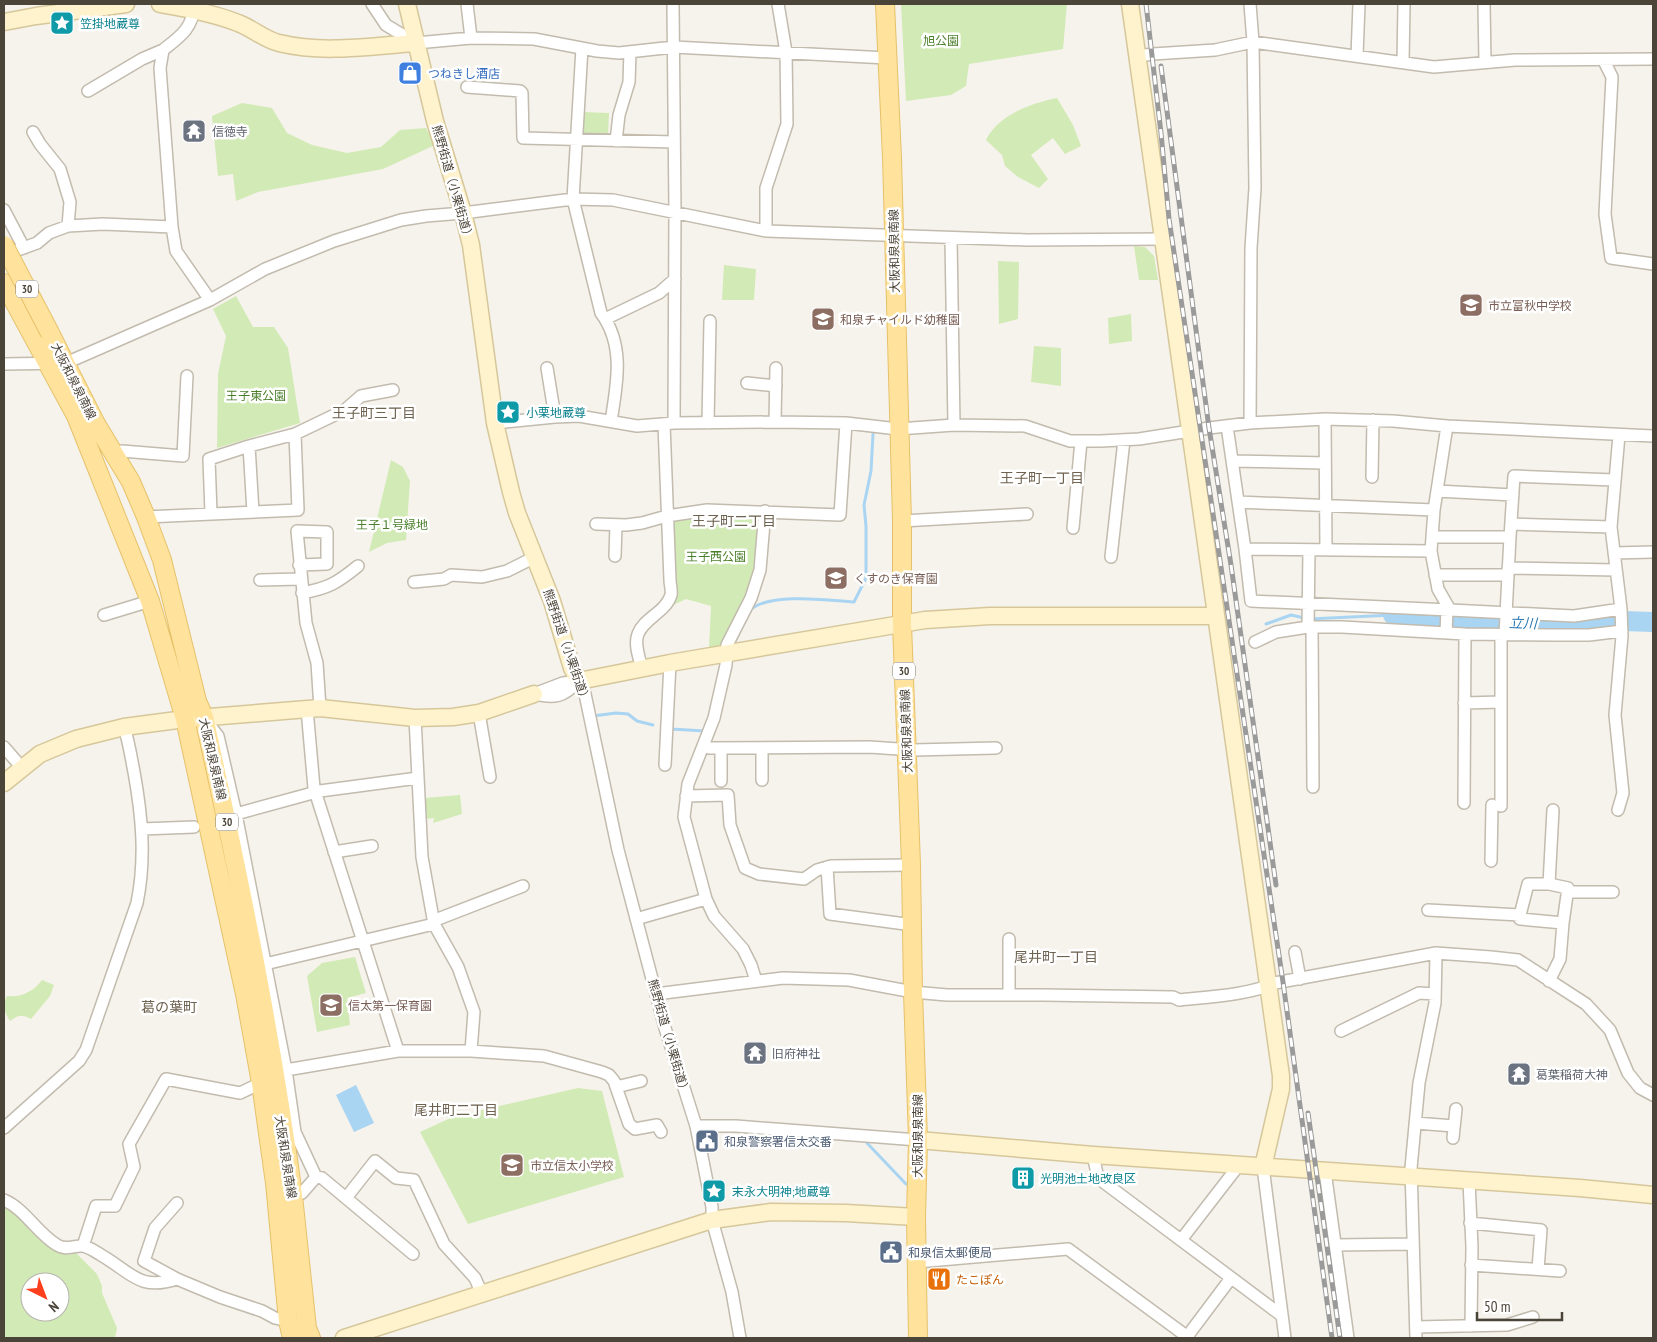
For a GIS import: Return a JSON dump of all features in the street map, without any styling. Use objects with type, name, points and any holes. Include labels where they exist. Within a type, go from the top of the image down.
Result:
[{"type":"main road","name":"大阪和泉泉南線","points":[[885,4],[892,158],[902,521],[902,624],[913,925],[913,992],[918,1140],[916,1217],[918,1338]]},
{"type":"main road","name":"大阪和泉泉南線","points":[[4,245],[43,337],[49,364],[76,416],[150,601],[184,719],[245,994],[274,1076],[275,1183],[288,1321],[292,1338]]},
{"type":"main road","name":"大阪和泉泉南線","points":[[4,283],[43,337],[66,363],[96,424],[131,482],[162,560],[197,701],[204,717],[230,834],[266,1023],[293,1196],[307,1328],[311,1338]]},
{"type":"street","points":[[4,22],[36,10],[126,4]]},
{"type":"street","points":[[160,4],[195,7],[240,23],[278,43],[328,49],[361,49],[471,38],[534,39],[597,51],[630,52],[674,47],[887,58]]},
{"type":"street","points":[[372,4],[386,25],[416,44]]},
{"type":"street","name":"熊野街道（小栗街道）","points":[[407,4],[434,121],[464,213],[471,245],[495,423],[515,506],[552,601],[572,668],[585,694],[618,850],[656,994],[696,1126],[712,1207],[712,1220],[732,1292],[740,1338]]},
{"type":"street","points":[[467,4],[471,38]]},
{"type":"street","points":[[642,668],[636,642],[638,633],[666,605],[672,594],[667,516],[675,279],[674,4]]},
{"type":"street","points":[[766,231],[766,188],[787,124],[786,52],[778,4]]},
{"type":"street","points":[[1130,4],[1192,431],[1216,616],[1281,1076],[1281,1089],[1263,1167],[1284,1338]]},
{"type":"street","points":[[1250,4],[1253,42],[1255,188],[1251,248],[1250,423]]},
{"type":"street","points":[[1357,56],[1359,4]]},
{"type":"street","points":[[1404,4],[1404,62]]},
{"type":"street","points":[[1484,4],[1485,62]]},
{"type":"street","points":[[88,90],[142,59],[163,50],[184,33],[190,25],[195,7]]},
{"type":"street","points":[[377,46],[385,32],[386,25]]},
{"type":"street","points":[[1138,56],[1215,50],[1253,42],[1434,67],[1515,60],[1604,61],[1653,59]]},
{"type":"street","points":[[582,48],[573,199],[601,313],[606,319],[616,346],[618,377],[611,421]]},
{"type":"street","points":[[163,50],[160,68],[172,227],[176,251],[210,300]]},
{"type":"street","points":[[616,141],[618,115],[629,82],[630,52]]},
{"type":"street","points":[[1604,61],[1612,77],[1605,214],[1611,258],[1653,264]]},
{"type":"street","points":[[467,87],[520,91],[522,93],[523,138],[674,142]]},
{"type":"street","points":[[33,132],[60,169],[70,202],[68,226]]},
{"type":"street","points":[[4,364],[66,363],[210,300],[265,269],[334,241],[401,220],[573,199],[613,200],[723,224],[766,231],[1040,240],[1164,239]]},
{"type":"street","points":[[4,210],[24,248]]},
{"type":"street","points":[[4,255],[37,243],[49,232],[68,226],[102,224],[172,227]]},
{"type":"street","points":[[950,238],[954,424]]},
{"type":"street","points":[[606,319],[659,293],[675,279]]},
{"type":"street","points":[[708,423],[710,321]]},
{"type":"street","points":[[546,368],[555,417]]},
{"type":"street","points":[[775,422],[776,368]]},
{"type":"street","points":[[114,454],[122,451],[183,456],[187,376]]},
{"type":"street","points":[[747,383],[776,386]]},
{"type":"street","points":[[211,513],[209,459],[295,434],[345,410],[361,396],[393,390]]},
{"type":"street","points":[[495,423],[579,416],[638,426],[669,423],[775,422],[846,423],[898,429],[954,424],[1025,426],[1070,441],[1081,441],[1124,440],[1250,423],[1325,419],[1653,436]]},
{"type":"street","points":[[1325,419],[1326,550]]},
{"type":"street","points":[[1372,477],[1373,420]]},
{"type":"street","points":[[596,524],[642,523],[667,516],[707,510],[840,515],[846,423]]},
{"type":"street","points":[[1227,426],[1245,549],[1250,601],[1308,607],[1505,615],[1574,616],[1621,612]]},
{"type":"street","points":[[1446,631],[1448,612],[1438,589],[1431,551],[1434,510],[1447,426]]},
{"type":"street","points":[[146,517],[298,510],[295,434]]},
{"type":"street","points":[[1618,810],[1623,793],[1615,715],[1622,630],[1611,527],[1619,435]]},
{"type":"street","points":[[1111,557],[1124,440]]},
{"type":"street","points":[[1073,528],[1081,441]]},
{"type":"street","points":[[250,446],[253,512]]},
{"type":"street","points":[[1232,461],[1325,463]]},
{"type":"street","points":[[1491,861],[1497,806],[1503,634],[1514,476],[1614,480]]},
{"type":"street","points":[[1437,491],[1513,495]]},
{"type":"street","points":[[1238,502],[1434,510]]},
{"type":"street","points":[[756,981],[743,949],[714,916],[706,898],[684,817],[688,784],[714,718],[726,665],[725,654],[727,645],[751,598],[760,570],[765,511]]},
{"type":"street","points":[[902,521],[1027,514]]},
{"type":"street","points":[[1511,524],[1611,527]]},
{"type":"street","points":[[615,556],[616,525]]},
{"type":"street","points":[[1432,537],[1510,538]]},
{"type":"street","points":[[1245,549],[1431,551]]},
{"type":"street","points":[[1309,550],[1308,607],[1313,787]]},
{"type":"street","points":[[1614,553],[1653,552]]},
{"type":"street","points":[[414,582],[444,579],[451,575],[482,577],[507,571],[535,557]]},
{"type":"street","points":[[299,565],[306,623],[317,663],[313,709],[315,792],[398,1051]]},
{"type":"street","points":[[302,593],[325,589],[338,582],[358,566]]},
{"type":"street","points":[[1436,575],[1616,570]]},
{"type":"street","points":[[260,580],[300,579]]},
{"type":"street","points":[[104,615],[150,601]]},
{"type":"street","points":[[4,784],[40,754],[67,743],[124,727],[204,717],[313,709],[415,718],[453,717],[479,713],[563,683],[925,620],[990,616],[1216,616]]},
{"type":"street","points":[[1254,642],[1276,632],[1309,627],[1446,631],[1465,634],[1589,635],[1622,630]]},
{"type":"street","points":[[1464,803],[1465,634]]},
{"type":"street","points":[[665,765],[670,663]]},
{"type":"street","points":[[1464,703],[1501,702]]},
{"type":"street","points":[[479,713],[490,777]]},
{"type":"street","points":[[204,717],[218,736],[236,814],[265,964],[274,1076],[295,1132],[316,1177]]},
{"type":"street","points":[[415,718],[422,857],[434,924],[458,967],[474,1012],[471,1051]]},
{"type":"street","points":[[4,1128],[70,1070],[86,1050],[137,903],[142,881],[142,829],[124,727]]},
{"type":"street","points":[[703,746],[709,748],[762,749],[869,747],[906,749],[996,748]]},
{"type":"street","points":[[4,747],[22,769]]},
{"type":"street","points":[[721,748],[722,781]]},
{"type":"street","points":[[762,749],[762,780]]},
{"type":"street","points":[[972,749],[972,761]]},
{"type":"street","points":[[236,814],[315,792],[418,778]]},
{"type":"street","points":[[686,796],[728,794],[730,825],[745,868],[760,874],[804,879],[817,870],[827,867],[911,864]]},
{"type":"street","points":[[1549,884],[1553,810]]},
{"type":"street","points":[[142,829],[194,827]]},
{"type":"street","points":[[334,852],[372,846]]},
{"type":"street","points":[[827,867],[830,914],[913,925]]},
{"type":"street","points":[[1549,981],[1560,959],[1568,888],[1549,884],[1528,884],[1520,919],[1563,923]]},
{"type":"street","points":[[265,964],[434,924],[438,919],[523,886]]},
{"type":"street","points":[[1567,892],[1612,892]]},
{"type":"street","points":[[636,919],[706,898]]},
{"type":"street","points":[[1428,910],[1520,915]]},
{"type":"street","points":[[1008,995],[1009,939]]},
{"type":"street","points":[[1295,952],[1300,979]]},
{"type":"street","points":[[656,994],[783,978],[850,980],[913,992],[947,995],[1173,997],[1178,1000],[1233,994],[1269,986],[1274,983],[1436,953],[1491,956],[1518,960],[1586,1004],[1610,1030],[1628,1073],[1640,1088],[1653,1095]]},
{"type":"street","points":[[1436,953],[1436,994],[1419,1083],[1411,1176],[1416,1333],[1471,1326],[1506,1325],[1533,1317]]},
{"type":"street","points":[[1341,1032],[1419,993],[1436,994]]},
{"type":"street","points":[[83,1246],[96,1206],[115,1206],[134,1167],[129,1144],[166,1078],[240,1093],[274,1076],[398,1051],[471,1051],[544,1056],[609,1075],[614,1081],[629,1124],[636,1129],[657,1125],[661,1132]]},
{"type":"street","points":[[616,1087],[641,1081]]},
{"type":"street","points":[[1453,1138],[1456,1109]]},
{"type":"street","points":[[1415,1123],[1454,1126]]},
{"type":"street","points":[[696,1126],[736,1126],[1093,1155],[1580,1188],[1653,1195]]},
{"type":"street","points":[[1093,1155],[1098,1178],[1281,1315]]},
{"type":"street","points":[[346,1198],[375,1161],[396,1178],[414,1180],[444,1244],[475,1278],[482,1294]]},
{"type":"street","points":[[1181,1240],[1239,1165]]},
{"type":"street","points":[[1325,1170],[1348,1338]]},
{"type":"street","points":[[293,1196],[302,1193],[316,1177]]},
{"type":"street","points":[[316,1177],[322,1178],[413,1254]]},
{"type":"street","points":[[1469,1181],[1471,1326]]},
{"type":"street","points":[[4,1201],[10,1202],[38,1230],[58,1246],[68,1248],[83,1246],[149,1284],[177,1279]]},
{"type":"street","points":[[177,1203],[155,1228],[144,1261],[177,1279],[220,1297],[288,1321]]},
{"type":"street","points":[[344,1338],[712,1220],[770,1212],[846,1212],[916,1217]]},
{"type":"street","points":[[1470,1223],[1541,1230],[1538,1270]]},
{"type":"street","points":[[1335,1245],[1413,1244]]},
{"type":"street","points":[[917,1262],[1068,1249],[1187,1338],[1231,1278]]},
{"type":"street","points":[[1471,1265],[1560,1271]]},
{"type":"green space","name":"旭公園","points":[[901,4],[1067,4],[1063,49],[969,64],[966,86],[951,95],[906,101]]},
{"type":"green space","points":[[1057,98],[1073,125],[1081,146],[1065,154],[1053,138],[1031,155],[1048,179],[1039,188],[1018,177],[1005,166],[1002,155],[986,140],[991,131],[1007,117],[1037,103]]},
{"type":"green space","points":[[242,103],[272,108],[287,133],[312,145],[347,153],[381,147],[400,130],[426,128],[435,145],[383,169],[258,192],[236,201],[233,174],[218,176],[212,116]]},
{"type":"green space","points":[[583,112],[609,113],[608,136],[582,135]]},
{"type":"green space","points":[[1134,246],[1145,247],[1154,256],[1158,280],[1139,280]]},
{"type":"green space","points":[[998,261],[1019,262],[1018,319],[999,324]]},
{"type":"green space","points":[[724,265],[756,269],[754,300],[722,300]]},
{"type":"green space","name":"王子東公園","points":[[236,296],[253,327],[274,327],[288,348],[300,423],[217,448],[218,374],[226,336],[213,309]]},
{"type":"green space","points":[[1131,314],[1132,341],[1109,344],[1108,318]]},
{"type":"green space","points":[[1034,346],[1061,348],[1061,386],[1031,382]]},
{"type":"green space","name":"王子１号緑地","points":[[391,460],[403,467],[410,481],[406,540],[387,543],[369,552]]},
{"type":"green space","name":"王子西公園","points":[[692,515],[759,515],[763,519],[757,570],[748,593],[722,645],[709,648],[711,606],[686,599],[669,607],[672,521]]},
{"type":"green space","points":[[460,795],[462,814],[433,823],[434,818],[425,819],[424,798]]},
{"type":"green space","points":[[355,957],[366,993],[347,998],[350,1025],[317,1032],[307,976],[322,963]]},
{"type":"green space","points":[[42,980],[54,985],[50,996],[31,1019],[20,1016],[10,1021],[4,1008],[7,996],[27,993]]},
{"type":"green space","points":[[578,1088],[602,1091],[624,1177],[468,1224],[420,1132],[455,1116]]},
{"type":"green space","points":[[8,1206],[55,1247],[70,1255],[75,1252],[97,1274],[102,1286],[102,1293],[117,1328],[115,1338],[4,1338],[4,1210]]},
{"type":"water","points":[[356,1085],[374,1123],[354,1132],[336,1095]]},
{"type":"waterway","points":[[749,611],[769,601],[784,599],[854,602],[866,578],[864,505],[871,471],[873,434]]},
{"type":"waterway","points":[[1266,624],[1291,615],[1309,619],[1393,615]]},
{"type":"waterway","name":"立川","points":[[1393,615],[1464,622],[1591,625],[1623,621],[1653,622]]},
{"type":"waterway","points":[[734,643],[738,635]]},
{"type":"waterway","points":[[593,716],[616,713],[628,714],[637,721],[653,725]]},
{"type":"waterway","points":[[671,729],[705,731]]},
{"type":"waterway","points":[[867,1143],[906,1184]]},
{"type":"railway","points":[[1146,4],[1169,219],[1283,982],[1332,1338]]},
{"type":"railway","points":[[1161,66],[1209,428],[1231,565],[1276,885]]},
{"type":"railway","points":[[1308,1113],[1340,1338]]},
{"type":"place","name":"笠掛地蔵尊","points":[[62,23]]},
{"type":"place","name":"つねきし酒店","points":[[410,73]]},
{"type":"place","name":"信徳寺","points":[[194,131]]},
{"type":"place","name":"市立富秋中学校","points":[[1471,305]]},
{"type":"place","name":"和泉チャイルド幼稚園","points":[[823,319]]},
{"type":"place","name":"小栗地蔵尊","points":[[508,412]]},
{"type":"place","name":"くすのき保育園","points":[[836,578]]},
{"type":"place","name":"信太第一保育園","points":[[331,1005]]},
{"type":"place","name":"旧府神社","points":[[755,1053]]},
{"type":"place","name":"葛葉稲荷大神","points":[[1519,1074]]},
{"type":"place","name":"和泉警察署信太交番","points":[[707,1141]]},
{"type":"place","name":"市立信太小学校","points":[[512,1165]]},
{"type":"place","name":"光明池土地改良区","points":[[1023,1178]]},
{"type":"place","name":"末永大明神;地蔵尊","points":[[714,1191]]},
{"type":"place","name":"和泉信太郵便局","points":[[891,1252]]},
{"type":"place","name":"たこぽん","points":[[939,1279]]},
{"type":"district","name":"王子町三丁目","points":[[374,413]]},
{"type":"district","name":"王子町一丁目","points":[[1042,478]]},
{"type":"district","name":"王子町二丁目","points":[[734,521]]},
{"type":"district","name":"尾井町一丁目","points":[[1056,957]]},
{"type":"district","name":"葛の葉町","points":[[169,1007]]},
{"type":"district","name":"尾井町二丁目","points":[[456,1110]]}]
